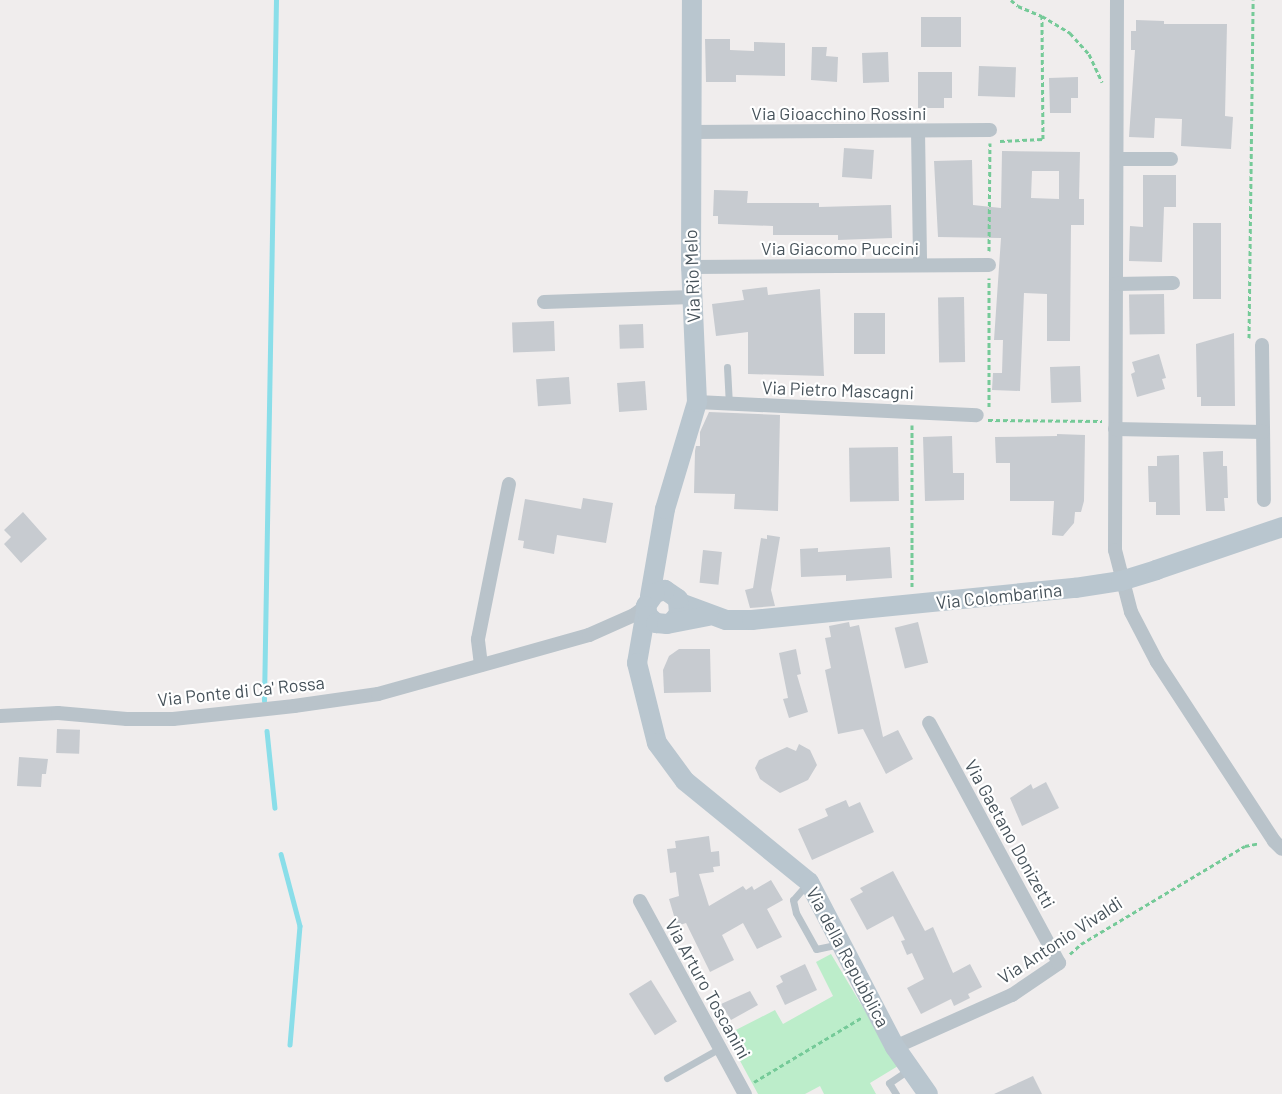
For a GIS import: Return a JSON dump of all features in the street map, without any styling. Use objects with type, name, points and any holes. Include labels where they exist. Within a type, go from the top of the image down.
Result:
[{"type":"street","name":"Via Rio Melo","points":[[648,604],[665,509],[697,402],[691,267],[692,0]]},
{"type":"street","points":[[1117,0],[1115,550],[1131,612],[1157,662],[1278,845]]},
{"type":"street","name":"Via Gioacchino Rossini","points":[[690,132],[918,131],[990,136]]},
{"type":"street","points":[[918,131],[920,265]]},
{"type":"street","points":[[1117,159],[1171,159]]},
{"type":"street","name":"Via Giacomo Puccini","points":[[691,267],[989,265]]},
{"type":"street","points":[[1116,284],[1173,284]]},
{"type":"street","points":[[544,302],[692,297]]},
{"type":"street","points":[[1262,345],[1264,500]]},
{"type":"street","name":"Via Pietro Mascagni","points":[[697,402],[977,415]]},
{"type":"street","points":[[1115,425],[1263,432]]},
{"type":"street","points":[[481,665],[478,639],[508,484]]},
{"type":"street","name":"Via Colombarina","points":[[677,599],[708,616],[726,620],[752,620],[912,605],[1121,580],[1282,527]]},
{"type":"street","name":"Via Rio Melo","points":[[659,546],[677,599]]},
{"type":"street","points":[[637,663],[679,614],[677,599],[665,590],[648,604],[652,620],[669,623]]},
{"type":"street","name":"Via Ponte di Ca' Rossa","points":[[0,716],[58,713],[127,719],[173,719],[378,694],[589,635],[634,615],[648,604]]},
{"type":"street","name":"Via della Repubblica","points":[[648,604],[637,663],[657,743],[685,781],[808,882],[895,1047],[928,1094]]},
{"type":"street","name":"Via Colombarina","points":[[669,623],[708,616]]},
{"type":"street","name":"Via Gaetano Donizetti","points":[[928,723],[1059,963]]},
{"type":"street","name":"Via Arturo Toscanini","points":[[640,902],[744,1092]]},
{"type":"street","name":"Via Antonio Vivaldi","points":[[895,1047],[1012,995],[1059,963]]},
{"type":"lane","points":[[727,367],[729,404]]},
{"type":"lane","points":[[667,1078],[720,1048]]},
{"type":"lane","points":[[896,1094],[889,1083],[910,1069]]},
{"type":"path","points":[[1011,0],[1018,6],[1042,16],[1070,33],[1089,54],[1103,84]]},
{"type":"path","points":[[1253,0],[1249,345],[1262,345]]},
{"type":"path","points":[[990,136],[1043,140],[1042,16]]},
{"type":"path","points":[[912,412],[912,605]]},
{"type":"path","points":[[977,415],[989,421],[1115,425]]},
{"type":"path","name":"Via Antonio Vivaldi","points":[[1059,963],[1081,944],[1245,846],[1278,845]]},
{"type":"path","points":[[744,1092],[876,1010]]},
{"type":"green space","points":[[831,954],[898,1066],[870,1083],[876,1094],[824,1094],[820,1086],[805,1094],[758,1094],[726,1035],[775,1010],[783,1024],[833,996],[816,962]]},
{"type":"building","points":[[921,17],[961,17],[961,47],[921,47]]},
{"type":"building","points":[[1136,20],[1164,21],[1164,24],[1227,24],[1225,116],[1233,117],[1231,149],[1181,146],[1182,119],[1155,118],[1154,138],[1129,137],[1135,50],[1131,50],[1131,31],[1136,31]]},
{"type":"building","points":[[705,39],[730,39],[730,50],[754,51],[754,42],[785,43],[785,76],[736,75],[736,82],[706,82]]},
{"type":"building","points":[[812,47],[827,47],[826,56],[838,57],[837,82],[811,80]]},
{"type":"building","points":[[888,52],[889,82],[863,83],[862,53]]},
{"type":"building","points":[[979,66],[1016,67],[1015,97],[978,96]]},
{"type":"building","points":[[918,72],[952,72],[952,98],[944,98],[944,108],[918,108]]},
{"type":"building","points":[[1078,77],[1078,98],[1071,98],[1071,113],[1050,113],[1049,78]]},
{"type":"building","points":[[844,148],[874,150],[872,179],[842,177]]},
{"type":"building","points":[[1002,151],[1080,152],[1079,199],[1084,199],[1084,225],[1071,225],[1070,341],[1047,341],[1047,294],[1024,293],[1020,391],[992,390],[993,373],[1002,373],[1003,340],[994,340],[1001,238],[938,237],[934,161],[972,160],[973,205],[1001,208]],"holes":[[[1032,171],[1059,171],[1059,199],[1031,198]]]},
{"type":"building","points":[[1143,175],[1176,175],[1176,207],[1164,207],[1162,262],[1129,261],[1130,226],[1143,227]]},
{"type":"building","points":[[714,190],[748,191],[747,203],[819,203],[819,207],[891,205],[892,238],[838,240],[838,235],[773,235],[773,226],[718,224],[718,216],[713,216]]},
{"type":"building","points":[[1193,223],[1221,223],[1221,299],[1193,299]]},
{"type":"building","points":[[767,287],[768,295],[820,289],[824,376],[748,374],[748,332],[716,336],[712,304],[744,300],[742,290]]},
{"type":"building","points":[[1164,294],[1165,334],[1130,335],[1129,295]]},
{"type":"building","points":[[938,297],[964,297],[965,362],[939,362]]},
{"type":"building","points":[[854,313],[885,313],[885,354],[854,354]]},
{"type":"building","points":[[554,321],[555,351],[513,352],[512,322]]},
{"type":"building","points":[[643,324],[644,348],[620,349],[619,325]]},
{"type":"building","points":[[1234,333],[1235,406],[1201,406],[1201,397],[1197,397],[1196,344]]},
{"type":"building","points":[[1159,354],[1166,378],[1162,379],[1165,389],[1137,397],[1131,374],[1135,372],[1132,362]]},
{"type":"building","points":[[1080,366],[1081,402],[1051,403],[1050,367]]},
{"type":"building","points":[[569,377],[571,404],[538,406],[536,379]]},
{"type":"building","points":[[645,381],[647,410],[619,412],[617,383]]},
{"type":"building","points":[[709,412],[780,415],[778,511],[734,509],[735,494],[694,493],[695,451],[696,446],[700,446],[700,432]]},
{"type":"building","points":[[1057,434],[1085,435],[1084,501],[1081,512],[1075,512],[1074,523],[1063,536],[1052,535],[1054,501],[1010,501],[1010,463],[996,463],[995,437],[1057,436]]},
{"type":"building","points":[[952,436],[953,473],[964,473],[964,500],[925,501],[923,437]]},
{"type":"building","points":[[898,447],[899,501],[850,502],[849,448]]},
{"type":"building","points":[[1223,451],[1223,466],[1227,466],[1228,498],[1224,498],[1225,511],[1206,511],[1203,452]]},
{"type":"building","points":[[1179,455],[1180,515],[1156,515],[1156,502],[1149,502],[1148,466],[1157,466],[1157,456]]},
{"type":"building","points":[[583,498],[613,503],[606,543],[557,535],[554,554],[523,548],[524,541],[518,540],[525,499],[581,509]]},
{"type":"building","points":[[23,512],[47,539],[21,563],[4,544],[11,537],[4,530]]},
{"type":"building","points":[[767,535],[780,537],[771,590],[775,606],[750,608],[745,590],[753,588],[761,538],[767,539]]},
{"type":"building","points":[[890,547],[892,578],[846,581],[846,575],[801,577],[800,549],[818,548],[818,552]]},
{"type":"building","points":[[703,550],[722,552],[718,585],[700,583]]},
{"type":"building","points":[[849,622],[850,627],[859,625],[883,737],[898,730],[913,759],[886,774],[863,729],[838,734],[825,670],[831,668],[825,638],[831,637],[829,626]]},
{"type":"building","points":[[918,622],[928,663],[905,669],[895,628]]},
{"type":"building","points":[[679,649],[710,649],[711,692],[664,693],[663,670],[669,656]]},
{"type":"building","points":[[796,649],[801,674],[797,675],[808,712],[789,718],[783,699],[788,698],[779,653]]},
{"type":"building","points":[[57,729],[80,730],[79,754],[56,753]]},
{"type":"building","points":[[799,744],[810,750],[817,765],[808,780],[780,793],[760,779],[755,768],[759,760],[787,747],[796,751]]},
{"type":"building","points":[[19,757],[48,759],[46,774],[42,774],[41,787],[17,786]]},
{"type":"building","points":[[1046,782],[1059,808],[1022,826],[1010,798],[1031,784],[1033,789]]},
{"type":"building","points":[[846,800],[849,807],[860,802],[874,832],[812,860],[798,829],[828,816],[825,809]]},
{"type":"building","points":[[709,836],[711,852],[719,851],[720,866],[713,867],[714,872],[699,874],[709,906],[743,886],[746,890],[752,886],[754,890],[771,880],[783,900],[767,909],[782,937],[757,949],[743,923],[722,935],[734,960],[710,972],[686,923],[677,926],[669,899],[679,896],[676,872],[670,873],[667,849],[676,848],[675,841]]},
{"type":"building","points":[[893,871],[925,931],[933,927],[953,973],[970,964],[982,987],[968,994],[970,998],[954,1006],[951,999],[921,1014],[907,988],[924,979],[912,953],[907,955],[901,941],[905,940],[893,916],[867,930],[850,899],[863,892],[860,888]]},
{"type":"building","points":[[805,964],[817,990],[785,1005],[776,986],[783,982],[780,976]]},
{"type":"building","points":[[651,980],[677,1022],[655,1035],[629,994]]},
{"type":"building","points":[[750,991],[758,1005],[731,1020],[721,1004]]},
{"type":"building","points":[[1033,1076],[1042,1094],[994,1094]]},
{"type":"waterway","points":[[264,701],[276,0]]},
{"type":"waterway","points":[[267,731],[275,808]]},
{"type":"waterway","points":[[281,854],[300,926],[290,1045]]}]
